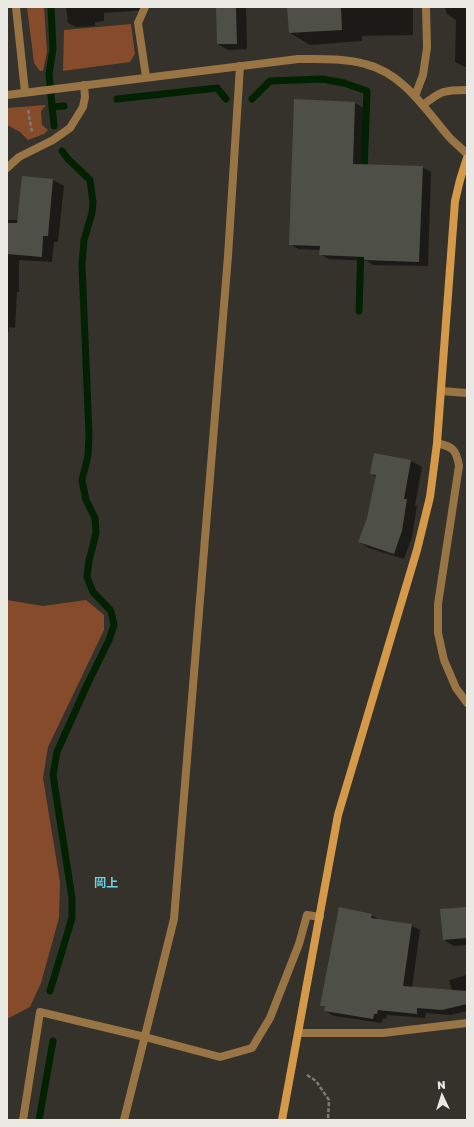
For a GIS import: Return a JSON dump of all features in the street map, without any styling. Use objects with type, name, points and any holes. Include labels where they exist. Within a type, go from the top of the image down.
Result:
[{"type":"street","points":[[16,7],[25,92]]},
{"type":"street","points":[[145,7],[138,23],[146,77]]},
{"type":"street","points":[[415,96],[423,75],[427,48],[426,7]]},
{"type":"street","points":[[7,94],[298,59],[335,59],[366,64],[393,76],[415,96],[450,138],[467,154]]},
{"type":"street","points":[[124,1120],[174,919],[227,271],[240,66]]},
{"type":"street","points":[[7,168],[19,157],[53,140],[70,128],[84,107],[86,97],[84,85]]},
{"type":"street","points":[[423,106],[438,93],[451,90],[467,90]]},
{"type":"street","points":[[282,1120],[338,815],[417,550],[430,497],[437,443],[456,201],[460,180],[467,158]]},
{"type":"street","points":[[441,391],[467,393]]},
{"type":"street","points":[[437,443],[450,447],[457,455],[459,466],[438,604],[438,633],[444,660],[456,688],[467,703]]},
{"type":"street","points":[[23,1120],[40,1012],[145,1037],[220,1057],[252,1048],[270,1018],[299,944],[307,914],[320,917]]},
{"type":"street","points":[[298,1033],[383,1033],[467,1023]]},
{"type":"path","points":[[25,92],[30,124],[37,148]]},
{"type":"path","points":[[293,1066],[316,1081],[329,1100],[328,1120]]},
{"type":"shaded area","points":[[27,7],[44,7],[47,52],[43,71],[40,71],[34,63]]},
{"type":"shaded area","points":[[131,24],[135,54],[130,62],[63,71],[64,30]]},
{"type":"shaded area","points":[[46,105],[41,111],[42,125],[48,130],[44,134],[28,140],[20,132],[7,125],[7,108]]},
{"type":"shaded area","points":[[7,600],[43,606],[86,600],[104,615],[104,630],[48,747],[43,778],[60,882],[59,918],[41,983],[30,1007],[7,1019]]},
{"type":"building","points":[[216,7],[236,7],[237,44],[217,44]]},
{"type":"building","points":[[287,7],[341,7],[342,30],[289,33]]},
{"type":"building","points":[[294,99],[355,102],[353,164],[423,166],[419,262],[364,260],[364,257],[319,255],[320,246],[289,245]]},
{"type":"building","points":[[22,176],[53,179],[48,236],[43,236],[42,257],[7,254],[7,223],[17,223]]},
{"type":"building","points":[[374,453],[411,460],[404,499],[407,499],[402,531],[394,554],[358,542],[367,518],[376,475],[370,474]]},
{"type":"building","points":[[339,907],[372,914],[371,918],[412,924],[403,986],[467,991],[467,1004],[442,1010],[417,1008],[417,1014],[378,1010],[377,1014],[374,1014],[373,1019],[324,1011],[325,1006],[320,1006]]},
{"type":"building","points":[[467,907],[467,938],[443,940],[440,909]]},
{"type":"waterway","points":[[51,7],[53,49],[49,74],[54,126]]},
{"type":"waterway","points":[[252,99],[270,81],[322,79],[344,83],[367,91],[364,173]]},
{"type":"waterway","points":[[117,99],[217,88],[226,99]]},
{"type":"waterway","points":[[52,107],[64,106]]},
{"type":"waterway","points":[[50,991],[72,918],[72,898],[53,775],[57,752],[109,640],[114,625],[111,611],[93,592],[87,577],[89,561],[96,533],[95,518],[86,500],[82,480],[88,456],[89,435],[82,265],[84,240],[92,213],[93,202],[90,180],[68,159],[62,151]]},
{"type":"waterway","points":[[359,311],[361,247]]},
{"type":"waterway","points":[[39,1120],[53,1041]]},
{"type":"district","name":"岡上","points":[[106,882]]}]
